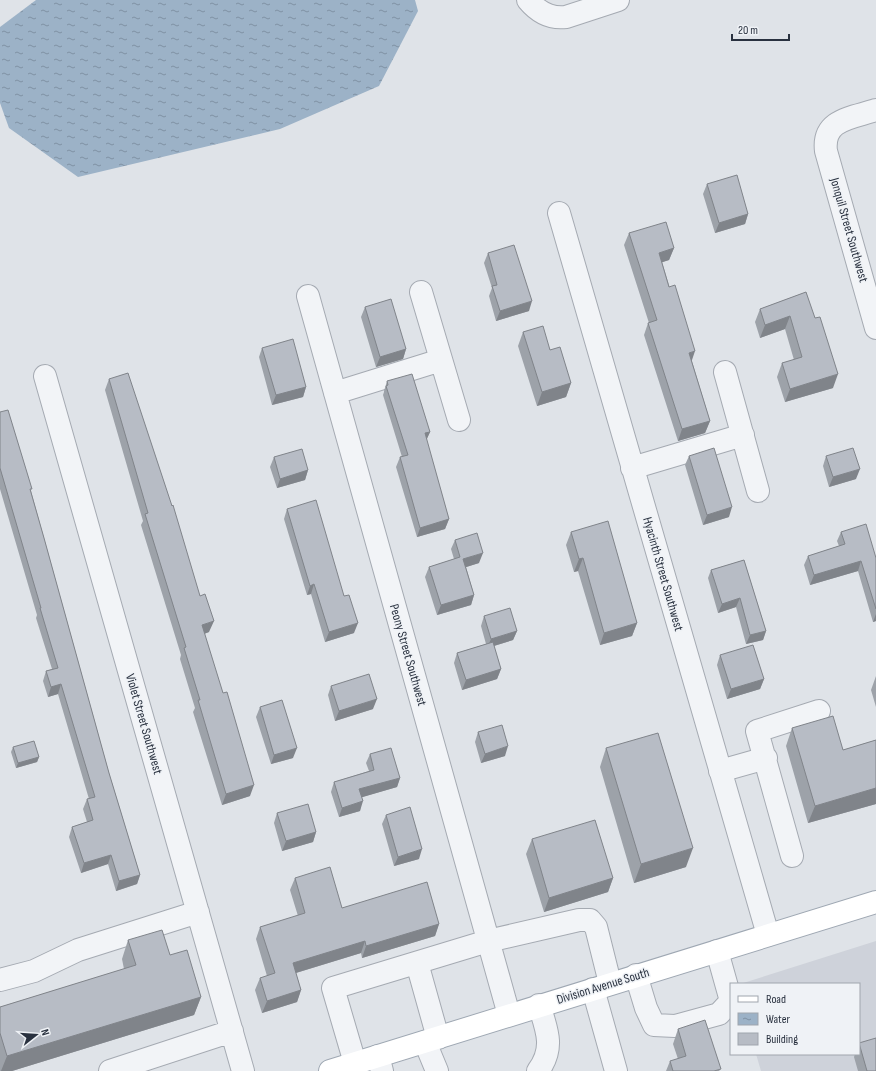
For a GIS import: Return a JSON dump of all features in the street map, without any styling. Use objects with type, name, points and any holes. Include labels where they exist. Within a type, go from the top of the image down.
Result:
[{"type":"main road","name":"Division Avenue South","points":[[330,1071],[355,1063],[380,1064],[431,1040],[539,1005],[876,902]]},
{"type":"street","points":[[528,0],[540,11],[557,18],[566,17],[618,0]]},
{"type":"street","name":"Jonquil Street Southwest","points":[[876,110],[839,122],[828,133],[825,141],[826,151],[876,328]]},
{"type":"street","name":"Hyacinth Street Southwest","points":[[559,213],[768,935]]},
{"type":"street","points":[[421,292],[458,420]]},
{"type":"street","name":"Peony Street Southwest","points":[[308,296],[509,1015]]},
{"type":"street","points":[[335,393],[441,360]]},
{"type":"street","points":[[724,372],[758,491]]},
{"type":"street","name":"Violet Street Southwest","points":[[45,376],[243,1071]]},
{"type":"street","points":[[632,468],[743,435]]},
{"type":"street","points":[[792,856],[766,758],[757,731],[819,711]]},
{"type":"street","points":[[720,771],[766,758]]},
{"type":"street","points":[[0,980],[34,971],[78,950],[198,912]]},
{"type":"street","points":[[355,1063],[333,988],[488,941],[579,920],[590,920],[596,927],[601,986],[616,1071]]},
{"type":"street","points":[[717,951],[730,997]]},
{"type":"street","points":[[417,963],[437,1071]]},
{"type":"street","points":[[636,975],[646,1008],[654,1025],[675,1026],[719,1014],[730,1002]]},
{"type":"street","points":[[538,1071],[545,1061],[549,1037],[539,1005]]},
{"type":"street","points":[[110,1071],[232,1031]]},
{"type":"shaded area","points":[[876,941],[876,1071],[761,1071],[756,1055],[860,1055],[860,983],[743,983]]},
{"type":"water","points":[[36,0],[415,0],[418,11],[379,86],[280,129],[78,177],[9,128],[0,103],[0,27]]},
{"type":"building","points":[[737,175],[748,214],[719,223],[707,184]]},
{"type":"building","points":[[666,222],[674,248],[659,253],[669,287],[675,285],[695,351],[689,353],[710,421],[682,429],[648,323],[657,320],[629,233]]},
{"type":"building","points":[[514,245],[532,301],[500,311],[492,286],[497,285],[488,253]]},
{"type":"building","points":[[806,292],[815,318],[820,317],[838,374],[790,389],[782,363],[802,357],[790,316],[765,325],[760,309]]},
{"type":"building","points":[[391,299],[406,349],[380,357],[365,307]]},
{"type":"building","points":[[543,326],[550,350],[560,347],[571,383],[542,392],[523,332]]},
{"type":"building","points":[[293,339],[306,387],[276,395],[262,348]]},
{"type":"building","points":[[128,373],[172,506],[173,505],[200,596],[205,594],[214,621],[202,625],[223,693],[227,692],[254,785],[226,794],[198,700],[200,700],[184,648],[186,647],[145,514],[148,513],[109,379]]},
{"type":"building","points":[[412,374],[430,432],[425,433],[449,519],[420,528],[400,457],[408,455],[386,386],[388,385],[387,381]]},
{"type":"building","points":[[8,410],[32,489],[30,489],[109,773],[140,875],[119,881],[111,855],[84,863],[72,827],[93,820],[87,799],[95,797],[61,684],[51,687],[46,671],[58,668],[0,468],[0,412]]},
{"type":"building","points":[[714,448],[732,507],[707,515],[689,456]]},
{"type":"building","points":[[853,448],[860,469],[833,477],[826,456]]},
{"type":"building","points":[[302,449],[308,470],[280,479],[274,457]]},
{"type":"building","points":[[316,500],[344,596],[349,595],[358,623],[329,632],[314,584],[310,586],[287,509]]},
{"type":"building","points":[[608,521],[637,623],[604,633],[583,558],[579,559],[571,532]]},
{"type":"building","points":[[866,524],[876,558],[876,609],[861,561],[814,575],[808,556],[845,544],[841,532]]},
{"type":"building","points":[[477,533],[483,553],[463,559],[474,595],[441,605],[429,567],[460,557],[455,540]]},
{"type":"building","points":[[744,560],[766,631],[750,635],[740,598],[722,604],[711,570]]},
{"type":"building","points":[[510,608],[517,631],[491,639],[484,616]]},
{"type":"building","points":[[493,642],[501,669],[466,680],[457,653]]},
{"type":"building","points":[[753,645],[764,679],[731,689],[720,655]]},
{"type":"building","points":[[369,674],[377,699],[339,711],[331,686]]},
{"type":"building","points":[[282,700],[297,748],[274,755],[260,707]]},
{"type":"building","points":[[833,716],[843,750],[876,740],[876,788],[815,806],[792,728]]},
{"type":"building","points":[[502,725],[508,746],[485,754],[478,732]]},
{"type":"building","points":[[658,733],[693,848],[641,864],[606,748]]},
{"type":"building","points":[[34,741],[39,757],[18,763],[13,747]]},
{"type":"building","points":[[391,748],[400,778],[359,789],[363,801],[342,808],[334,782],[374,770],[370,754]]},
{"type":"building","points":[[308,804],[316,832],[286,841],[277,813]]},
{"type":"building","points":[[410,807],[422,849],[398,857],[386,815]]},
{"type":"building","points":[[595,820],[613,878],[549,898],[532,839]]},
{"type":"building","points":[[330,867],[342,908],[427,882],[439,924],[366,946],[365,941],[293,963],[301,990],[267,1001],[260,978],[275,973],[260,927],[305,913],[295,878]]},
{"type":"building","points":[[162,930],[170,955],[187,950],[201,997],[7,1056],[0,1033],[0,1007],[136,965],[128,940]]},
{"type":"building","points":[[705,1020],[721,1069],[714,1071],[673,1071],[670,1061],[686,1056],[678,1029]]},
{"type":"building","points":[[876,1038],[876,1071],[867,1071],[860,1043]]}]
